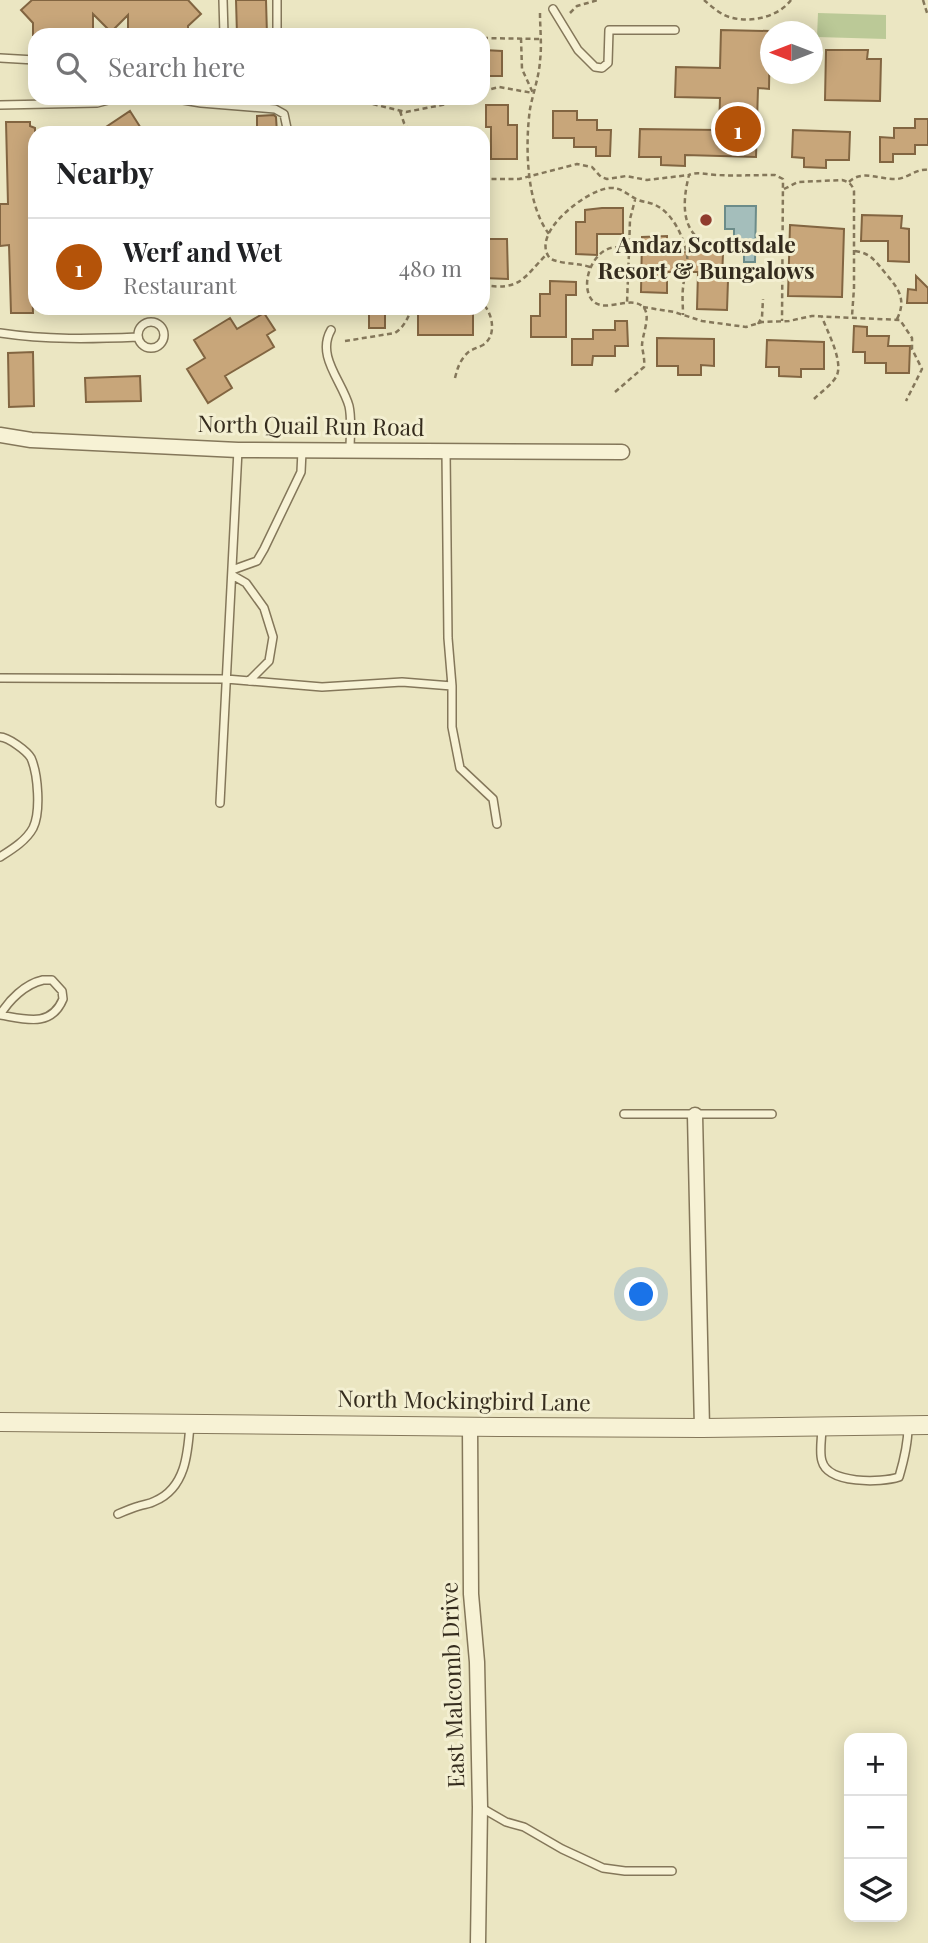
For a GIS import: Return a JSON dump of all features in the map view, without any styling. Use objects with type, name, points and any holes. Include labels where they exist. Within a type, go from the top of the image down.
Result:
[{"type":"street","name":"North Quail Run Road","points":[[0,435],[32,440],[238,450],[622,453]]},
{"type":"street","points":[[695,1115],[702,1427]]},
{"type":"street","name":"North Mockingbird Lane","points":[[0,1422],[702,1427],[928,1425]]},
{"type":"street","name":"East Malcomb Drive","points":[[470,1426],[471,1594],[477,1662],[480,1807],[478,1943]]},
{"type":"lane","points":[[223,0],[224,28]]},
{"type":"lane","points":[[277,0],[277,28]]},
{"type":"lane","points":[[553,9],[578,50],[595,67],[602,68],[608,63],[609,30],[675,30]]},
{"type":"lane","points":[[0,58],[28,60]]},
{"type":"lane","points":[[0,105],[28,104]]},
{"type":"lane","points":[[226,105],[275,109],[284,114],[287,126]]},
{"type":"lane","points":[[331,330],[326,345],[328,362],[350,408],[350,450]]},
{"type":"lane","points":[[0,333],[30,337],[98,339],[138,337]]},
{"type":"lane","points":[[220,803],[238,450]]},
{"type":"lane","points":[[232,573],[257,561],[264,549],[301,472],[302,450]]},
{"type":"lane","points":[[446,451],[452,727],[460,768],[493,799],[497,824]]},
{"type":"lane","points":[[232,573],[246,583],[264,608],[273,637],[269,661],[249,681]]},
{"type":"lane","points":[[0,678],[226,679],[322,687],[402,682],[452,686]]},
{"type":"lane","points":[[0,737],[7,737],[30,756],[39,799],[33,828],[0,858]]},
{"type":"lane","points":[[37,981],[52,981],[62,991],[61,1005],[47,1018],[26,1019],[0,1015],[11,999],[37,981]]},
{"type":"lane","points":[[624,1114],[772,1114]]},
{"type":"lane","points":[[118,1514],[153,1503],[171,1490],[181,1476],[187,1459],[190,1423]]},
{"type":"lane","points":[[822,1426],[822,1461],[829,1471],[853,1480],[886,1481],[899,1477],[908,1441],[908,1426]]},
{"type":"lane","points":[[480,1807],[603,1868],[672,1871]]},
{"type":"path","points":[[560,21],[577,6],[598,0]]},
{"type":"path","points":[[704,0],[733,18],[747,20],[775,14],[792,0]]},
{"type":"path","points":[[923,0],[928,16]]},
{"type":"path","points":[[540,13],[539,69],[529,127],[530,176],[534,204],[549,234]]},
{"type":"path","points":[[490,37],[540,40]]},
{"type":"path","points":[[521,38],[522,69],[533,93]]},
{"type":"path","points":[[490,89],[499,87],[533,93]]},
{"type":"path","points":[[378,105],[400,111],[439,105]]},
{"type":"path","points":[[400,111],[406,126]]},
{"type":"path","points":[[490,178],[519,179],[577,164],[592,167],[601,177],[607,179],[626,176],[647,180],[692,173],[775,175],[783,179],[784,189],[782,321]]},
{"type":"path","points":[[784,189],[798,182],[849,182],[864,175],[897,179],[922,169],[928,170]]},
{"type":"path","points":[[689,175],[684,203],[686,213],[691,232],[702,238]]},
{"type":"path","points":[[606,188],[607,179]]},
{"type":"path","points":[[849,182],[854,191],[855,288],[852,317]]},
{"type":"path","points":[[590,267],[554,261],[547,254],[545,245],[561,217],[577,202],[606,188],[624,190],[635,199],[662,208],[678,229],[688,254],[683,288],[683,315]]},
{"type":"path","points":[[628,303],[630,219],[635,199]]},
{"type":"path","points":[[629,251],[620,247],[612,248],[602,253],[590,267],[588,290],[590,298],[596,303],[636,303],[702,321],[746,327],[821,316],[900,320],[912,338],[912,349],[922,369],[906,401]]},
{"type":"path","points":[[854,251],[874,258],[899,289],[901,306],[897,319]]},
{"type":"path","points":[[490,286],[511,286],[521,281],[547,254]]},
{"type":"path","points":[[758,324],[762,317],[763,299]]},
{"type":"path","points":[[615,392],[644,368],[642,344],[646,314],[643,307]]},
{"type":"path","points":[[455,378],[464,355],[485,344],[491,335],[490,314]]},
{"type":"path","points":[[345,341],[395,333],[400,330],[408,315]]},
{"type":"path","points":[[814,399],[836,378],[838,371],[838,360],[821,316]]},
{"type":"green space","points":[[818,13],[886,15],[886,39],[823,37],[823,21],[818,21]]},
{"type":"water","points":[[725,206],[756,206],[755,262],[744,262],[744,246],[734,245],[734,229],[725,229]]},
{"type":"building","points":[[32,0],[188,0],[201,14],[188,28],[128,28],[128,15],[115,28],[107,28],[93,14],[93,28],[33,28],[33,23],[21,10]]},
{"type":"building","points":[[236,0],[266,0],[267,28],[237,28]]},
{"type":"building","points":[[721,30],[760,31],[760,84],[769,84],[769,89],[758,88],[756,157],[685,155],[685,166],[661,165],[661,157],[639,157],[640,129],[719,130],[720,98],[675,97],[676,67],[720,68]]},
{"type":"building","points":[[490,50],[502,51],[502,76],[490,76]]},
{"type":"building","points":[[826,50],[868,50],[867,59],[881,59],[880,101],[825,100]]},
{"type":"building","points":[[486,105],[508,105],[508,125],[517,125],[517,159],[491,159],[491,127],[486,126]]},
{"type":"building","points":[[130,111],[140,126],[108,126]]},
{"type":"building","points":[[553,111],[577,111],[577,120],[597,120],[597,130],[611,130],[610,156],[596,156],[596,147],[574,147],[574,138],[553,138]]},
{"type":"building","points":[[274,115],[277,126],[257,126],[257,116]]},
{"type":"building","points":[[915,119],[928,119],[928,145],[915,145],[915,154],[893,154],[893,162],[880,162],[880,137],[894,138],[894,128],[915,128]]},
{"type":"building","points":[[6,122],[30,122],[28,313],[11,313],[9,245],[0,246],[0,204],[8,204]]},
{"type":"building","points":[[793,130],[850,132],[849,160],[826,160],[826,168],[804,167],[804,158],[792,157]]},
{"type":"building","points":[[623,208],[623,234],[597,234],[597,255],[576,254],[576,222],[585,222],[585,210]]},
{"type":"building","points":[[862,215],[902,216],[901,228],[909,229],[909,262],[888,261],[888,241],[861,241]]},
{"type":"building","points":[[790,225],[844,229],[842,297],[788,296]]},
{"type":"building","points":[[667,236],[667,249],[677,249],[677,252],[723,253],[722,279],[728,280],[727,310],[697,309],[698,272],[667,272],[667,293],[641,292],[642,237]]},
{"type":"building","points":[[490,239],[507,239],[508,279],[490,278]]},
{"type":"building","points":[[916,276],[928,288],[928,303],[907,303],[908,289],[916,290]]},
{"type":"building","points":[[550,281],[576,282],[576,295],[566,295],[566,337],[531,337],[531,316],[540,316],[540,294],[550,294]]},
{"type":"building","points":[[265,315],[275,330],[267,335],[274,347],[225,376],[232,388],[208,403],[187,369],[205,358],[194,340],[230,318],[237,329]]},
{"type":"building","points":[[369,315],[385,315],[385,328],[369,328]]},
{"type":"building","points":[[418,315],[473,315],[473,335],[418,335]]},
{"type":"building","points":[[615,321],[627,321],[628,346],[615,346],[615,356],[593,356],[592,365],[572,365],[572,339],[593,339],[593,330],[615,330]]},
{"type":"building","points":[[854,326],[867,327],[867,336],[889,336],[888,346],[910,346],[909,373],[886,373],[886,363],[865,363],[865,352],[853,352]]},
{"type":"building","points":[[657,338],[714,339],[714,366],[701,365],[701,375],[678,375],[678,366],[657,366]]},
{"type":"building","points":[[767,340],[824,342],[824,369],[801,369],[801,377],[779,376],[779,367],[766,367]]},
{"type":"building","points":[[33,352],[34,406],[9,407],[8,353]]},
{"type":"building","points":[[140,376],[141,401],[86,402],[85,378]]},
{"type":"place","name":"Werf and Wet","points":[[738,129]]},
{"type":"place","name":"Andaz Scottsdale Resort & Bungalows","points":[[706,220]]}]
